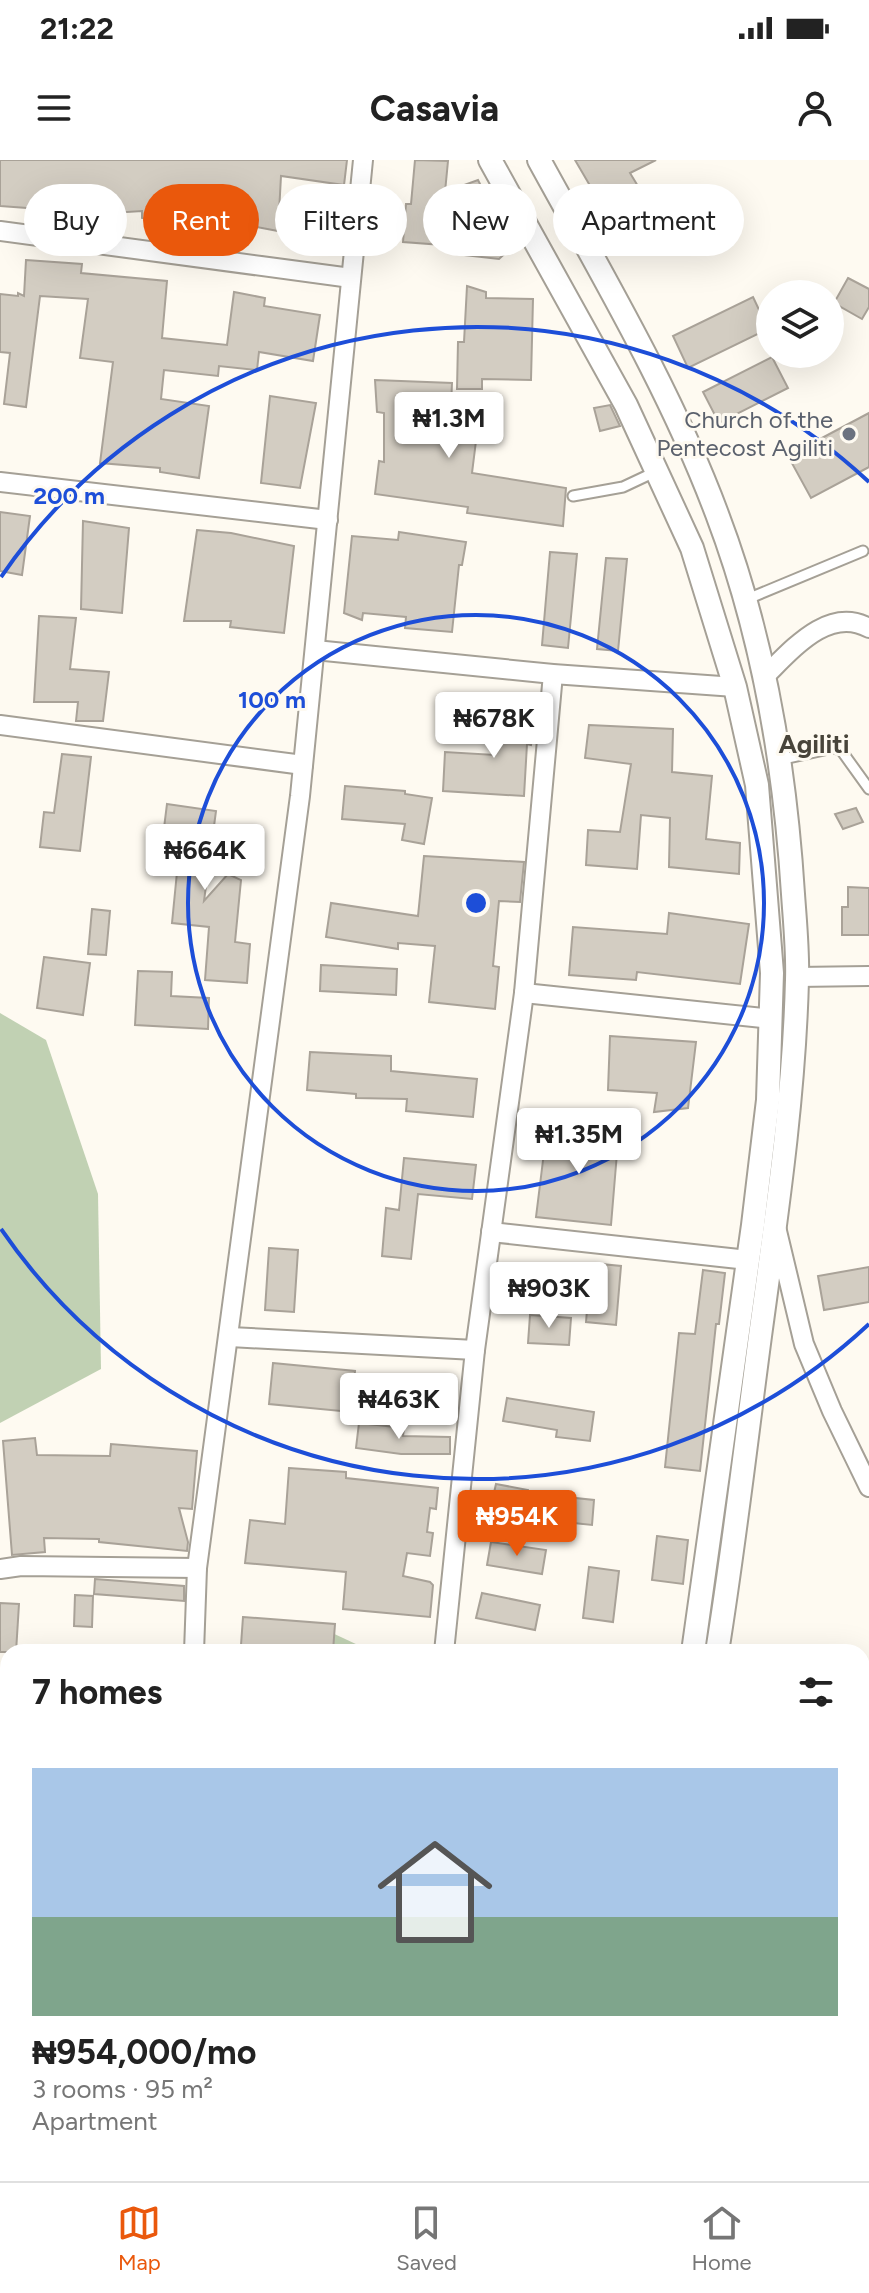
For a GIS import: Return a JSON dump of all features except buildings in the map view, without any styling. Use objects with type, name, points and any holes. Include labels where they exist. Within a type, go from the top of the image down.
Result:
[{"type":"street","points":[[194,1644],[197,1568],[230,1337],[303,765],[363,160]]},
{"type":"street","points":[[490,160],[626,405],[692,548],[735,687],[757,785],[772,973],[768,1100],[694,1644]]},
{"type":"street","points":[[539,160],[609,287],[687,440],[718,516],[745,600],[763,678],[779,760],[790,843],[797,977],[792,1075],[718,1644]]},
{"type":"street","points":[[0,231],[351,278]]},
{"type":"street","points":[[0,482],[328,520]]},
{"type":"street","points":[[763,678],[792,650],[830,622],[855,621],[869,628]]},
{"type":"street","points":[[315,650],[553,674],[735,687]]},
{"type":"street","points":[[445,1644],[475,1350],[524,993],[553,674]]},
{"type":"street","points":[[0,725],[303,765]]},
{"type":"street","points":[[797,977],[869,976]]},
{"type":"street","points":[[524,993],[772,1019]]},
{"type":"street","points":[[775,1223],[804,1344],[869,1487]]},
{"type":"street","points":[[491,1232],[748,1260]]},
{"type":"street","points":[[230,1337],[475,1350]]},
{"type":"street","points":[[0,1569],[21,1566],[197,1568]]},
{"type":"lane","points":[[573,496],[623,487],[657,471]]},
{"type":"lane","points":[[745,600],[863,551]]},
{"type":"lane","points":[[779,760],[833,748],[841,750],[869,789]]},
{"type":"green space","points":[[0,1013],[46,1040],[98,1194],[101,1369],[0,1423]]},
{"type":"green space","points":[[328,1631],[356,1644],[323,1644]]},
{"type":"place","name":"Church of the Pentecost Agiliti","points":[[849,434]]},
{"type":"district","name":"Agiliti","points":[[814,744]]}]
